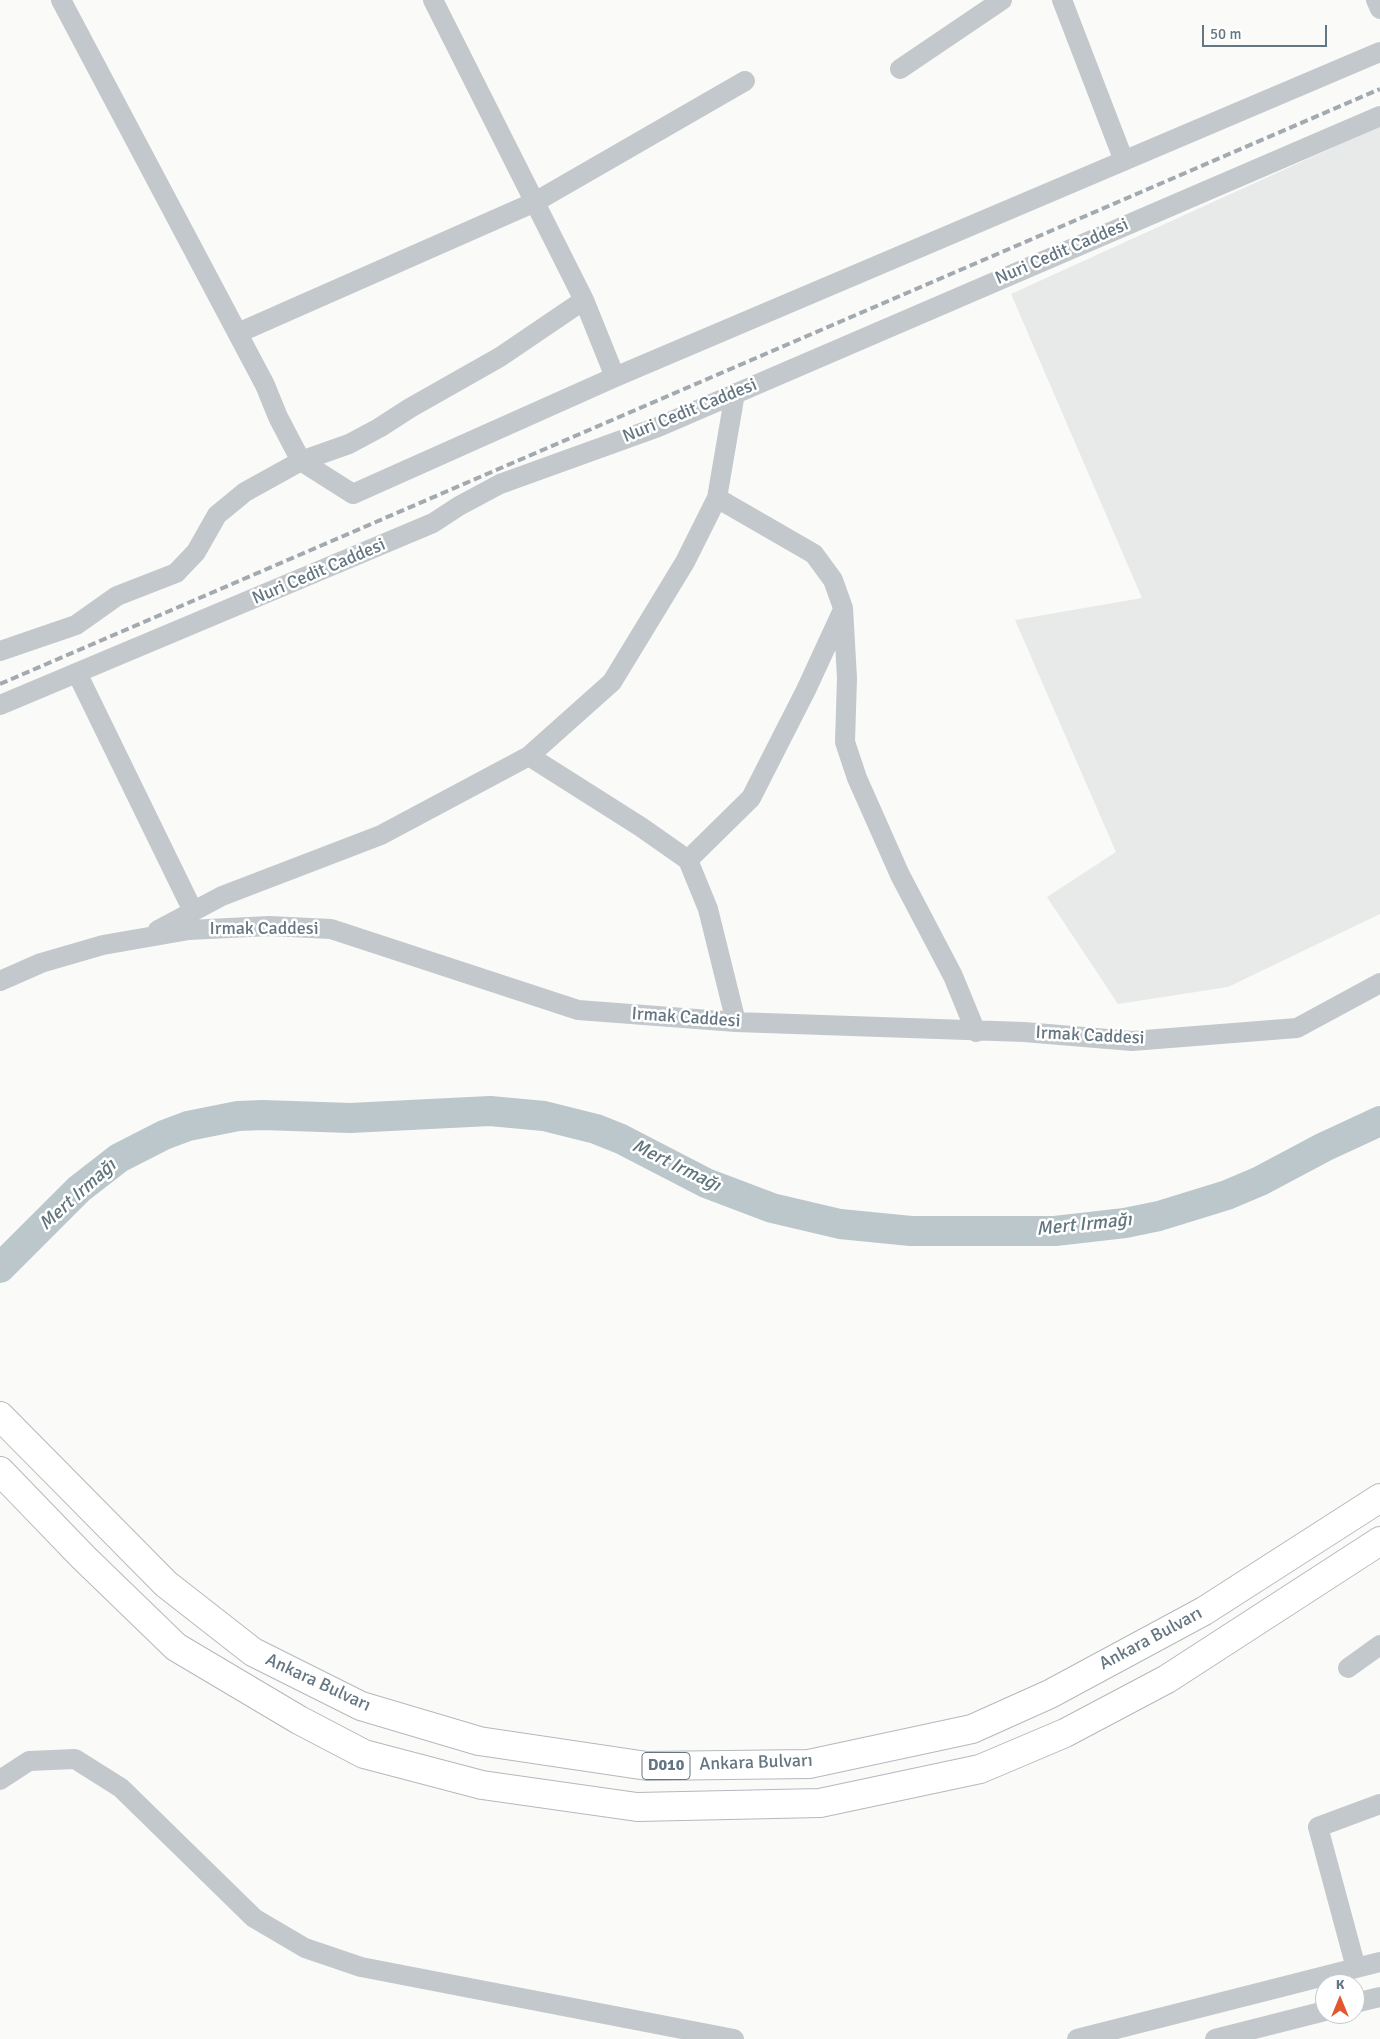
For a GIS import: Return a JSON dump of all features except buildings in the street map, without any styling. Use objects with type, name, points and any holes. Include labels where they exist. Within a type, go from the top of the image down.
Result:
[{"type":"highway","name":"Ankara Bulvarı","points":[[0,1416],[166,1584],[253,1652],[361,1706],[479,1741],[647,1766],[809,1764],[972,1729],[1050,1694],[1204,1611],[1380,1498]]},
{"type":"highway","name":"Ankara Bulvarı","points":[[0,1472],[176,1648],[299,1720],[364,1754],[482,1785],[637,1807],[820,1804],[980,1769],[1065,1733],[1167,1679],[1380,1541]]},
{"type":"street","points":[[61,0],[238,333],[301,461],[352,494],[615,377],[1380,52]]},
{"type":"street","points":[[433,0],[584,300],[615,377]]},
{"type":"street","points":[[900,69],[1002,0]]},
{"type":"street","points":[[1062,0],[1124,161]]},
{"type":"street","points":[[1376,0],[1380,9]]},
{"type":"street","points":[[238,333],[535,202],[745,81]]},
{"type":"street","name":"Nuri Cedit Caddesi","points":[[0,704],[433,523],[459,506],[500,484],[658,426],[1380,116]]},
{"type":"street","points":[[0,651],[76,625],[117,596],[176,573],[196,552],[216,515],[245,492],[301,461],[348,444],[379,428],[410,408],[500,357],[584,300]]},
{"type":"street","points":[[142,938],[222,896],[381,835],[529,756],[612,682],[686,562],[717,498],[730,435],[735,393]]},
{"type":"street","points":[[717,498],[814,554],[834,580],[843,608],[847,678],[845,742],[857,778],[892,858],[953,976],[976,1032]]},
{"type":"street","points":[[688,860],[751,798],[806,690],[843,608]]},
{"type":"street","points":[[77,673],[193,911]]},
{"type":"street","points":[[529,756],[641,827],[688,860],[708,909],[736,1022]]},
{"type":"street","name":"Irmak Caddesi","points":[[0,981],[41,963],[103,945],[189,930],[269,926],[332,929],[578,1010],[736,1022],[976,1032],[1024,1032],[1132,1041],[1297,1028],[1380,983]]},
{"type":"street","points":[[1348,1668],[1380,1645]]},
{"type":"street","points":[[0,1780],[29,1761],[76,1759],[121,1788],[254,1918],[305,1948],[361,1967],[734,2039]]},
{"type":"street","points":[[1356,1968],[1318,1827],[1380,1804]]},
{"type":"street","points":[[1077,2039],[1380,1962]]},
{"type":"street","points":[[1365,2001],[1380,1997]]},
{"type":"street","points":[[1215,2039],[1278,2031],[1315,2015]]},
{"type":"shaded area","points":[[1380,126],[1380,914],[1228,987],[1118,1004],[1047,897],[1116,852],[1015,620],[1142,598],[1011,294]]},
{"type":"waterway","name":"Mert Irmağı","points":[[0,1268],[79,1189],[119,1158],[164,1135],[188,1126],[238,1116],[350,1118],[490,1111],[544,1116],[596,1129],[621,1139],[706,1183],[772,1208],[840,1224],[911,1231],[1055,1231],[1125,1223],[1159,1216],[1227,1195],[1260,1181],[1324,1147],[1380,1121]]},
{"type":"railway","points":[[0,684],[1380,89]]}]
